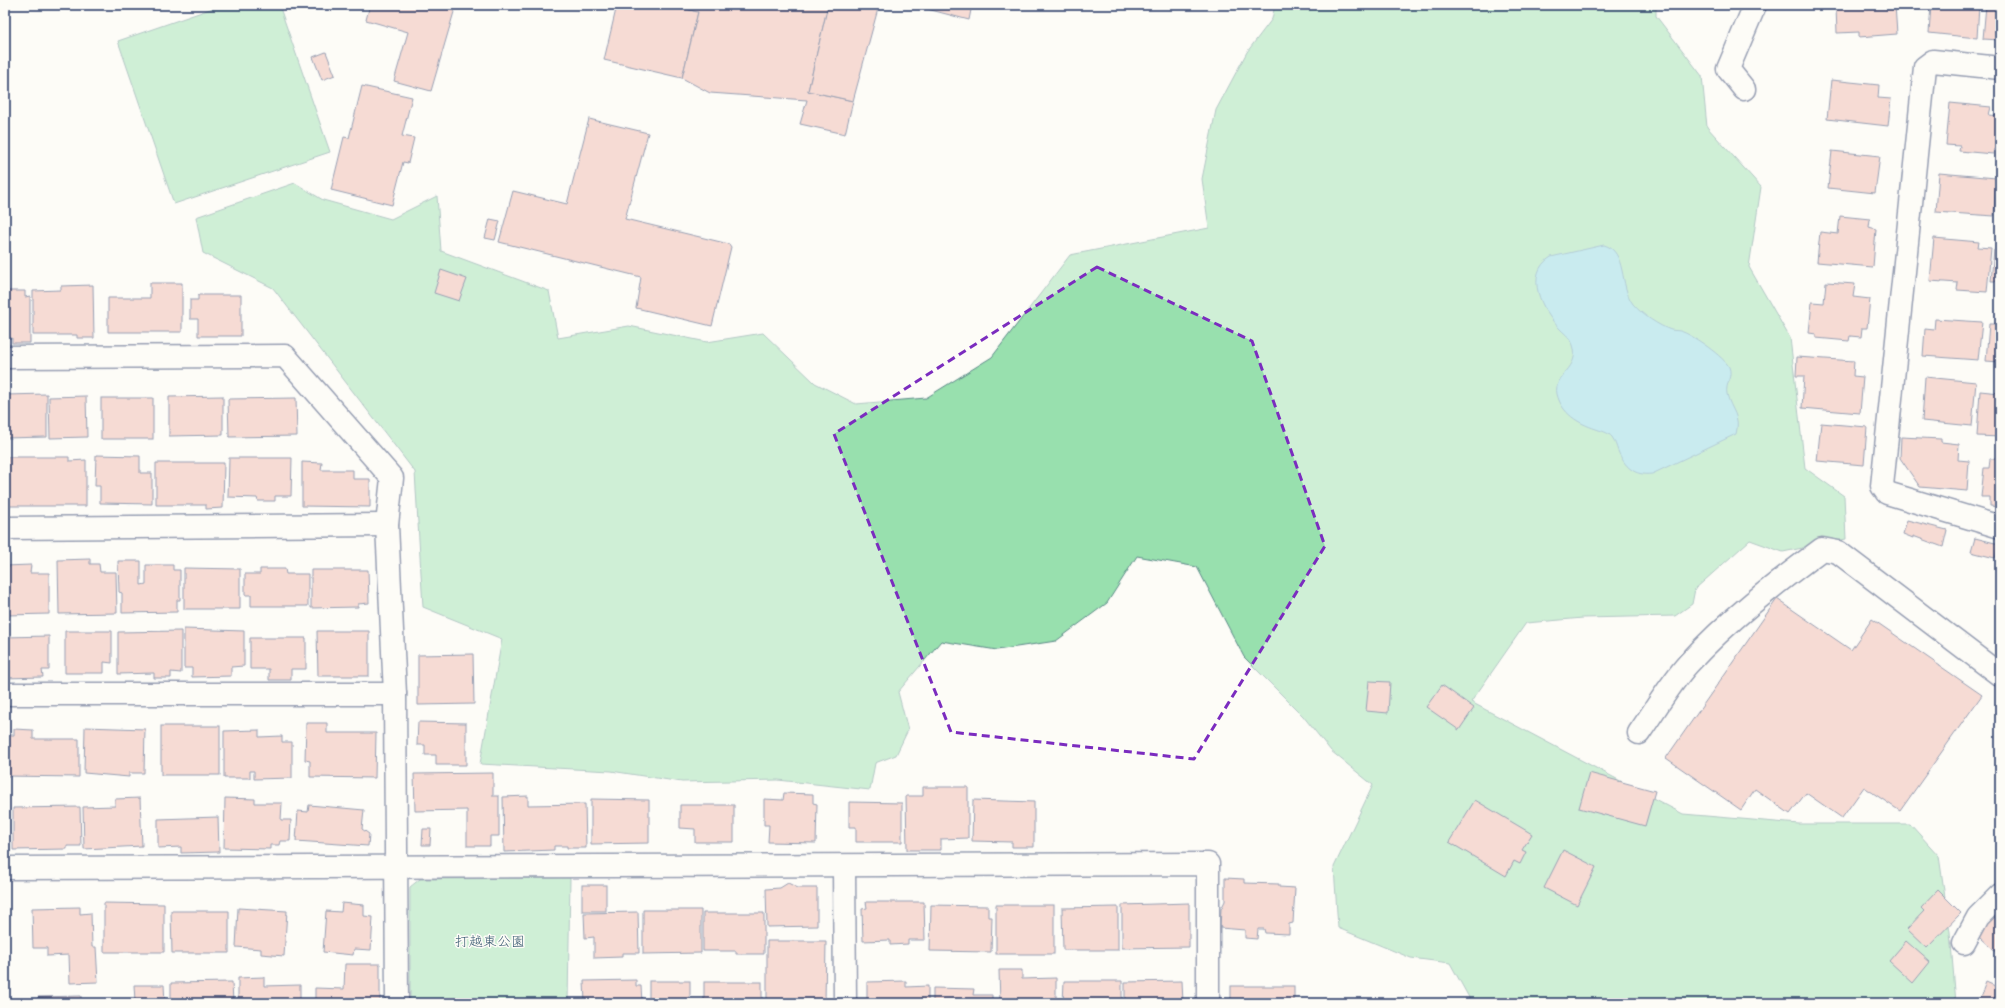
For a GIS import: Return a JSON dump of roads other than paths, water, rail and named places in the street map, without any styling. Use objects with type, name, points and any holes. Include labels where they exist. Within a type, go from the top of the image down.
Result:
[{"type":"street","points":[[1744,89],[1728,69],[1755,5]]},
{"type":"street","points":[[2000,68],[1933,61],[1925,67],[1882,486],[1887,493],[2000,527]]},
{"type":"street","points":[[5,357],[285,356],[392,478],[387,525],[395,694],[397,1003]]},
{"type":"street","points":[[5,528],[387,525]]},
{"type":"street","points":[[1639,733],[1687,664],[1731,622],[1776,584],[1822,549],[1838,552],[2000,675]]},
{"type":"street","points":[[5,694],[395,694]]},
{"type":"street","points":[[5,868],[396,865],[844,867],[1208,864],[1208,1003]]},
{"type":"street","points":[[844,867],[845,1003]]},
{"type":"street","points":[[1964,943],[1978,917],[2000,895]]},
{"type":"water","points":[[1604,245],[1616,254],[1620,262],[1629,297],[1636,308],[1645,316],[1661,326],[1688,334],[1701,342],[1721,358],[1730,370],[1727,394],[1736,417],[1736,434],[1652,474],[1640,474],[1627,466],[1612,437],[1604,432],[1577,421],[1563,407],[1557,394],[1559,381],[1573,360],[1573,345],[1568,336],[1547,313],[1542,303],[1538,293],[1538,273],[1543,264],[1551,257]]},
{"type":"park label","name":"打越東公園","points":[[490,941]]}]
